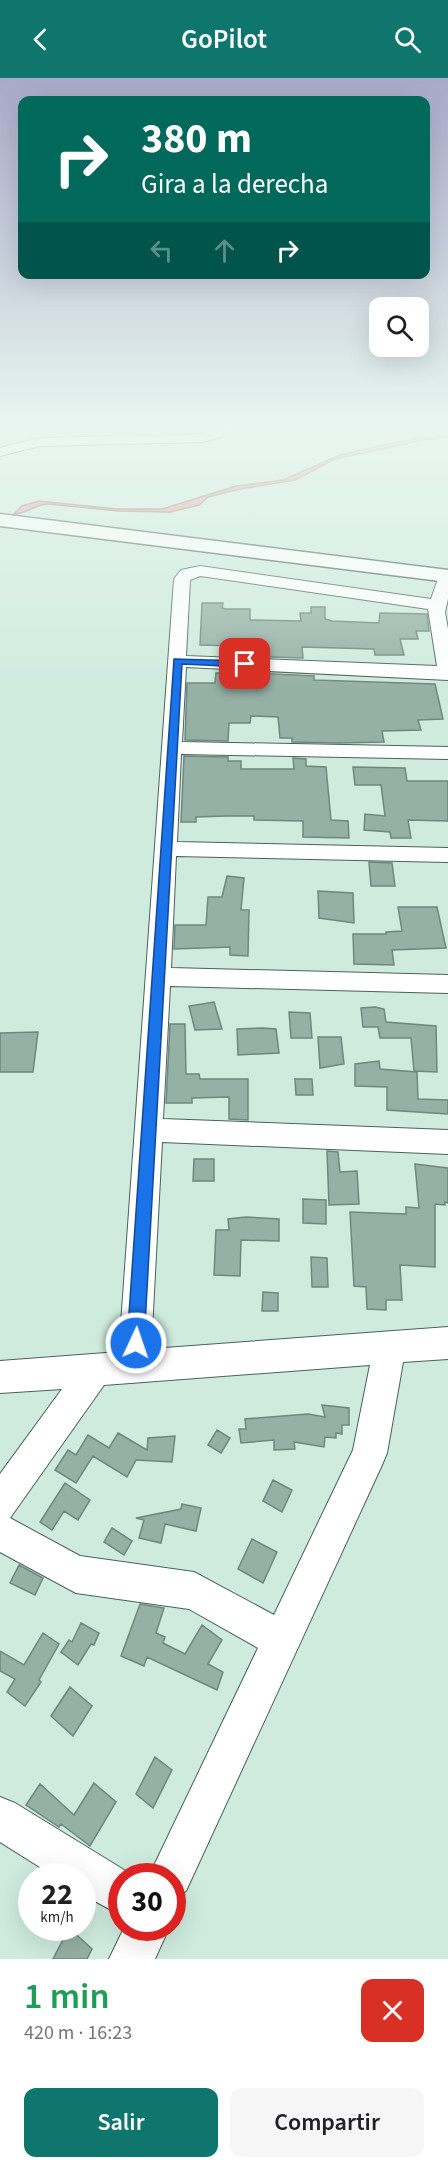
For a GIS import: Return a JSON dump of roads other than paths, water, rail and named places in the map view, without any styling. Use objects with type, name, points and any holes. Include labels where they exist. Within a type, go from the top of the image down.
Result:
[{"type":"highway","points":[[9,521],[447,576]]},
{"type":"street","points":[[337,591],[340,562]]},
{"type":"street","points":[[134,1367],[182,579],[187,573],[200,571],[438,605]]},
{"type":"street","points":[[177,661],[448,673],[436,612],[447,576]]},
{"type":"street","points":[[172,748],[448,753]]},
{"type":"street","points":[[166,849],[448,855]]},
{"type":"street","points":[[158,977],[448,984]]},
{"type":"street","points":[[148,1130],[448,1142]]},
{"type":"street","points":[[0,1377],[448,1343]]},
{"type":"street","points":[[177,1863],[370,1453],[390,1347]]},
{"type":"street","points":[[0,1504],[96,1369]]},
{"type":"street","points":[[0,1532],[76,1574],[194,1591],[282,1640]]},
{"type":"street","points":[[0,1818],[108,1885]]},
{"type":"street","points":[[132,1959],[141,1941]]}]
